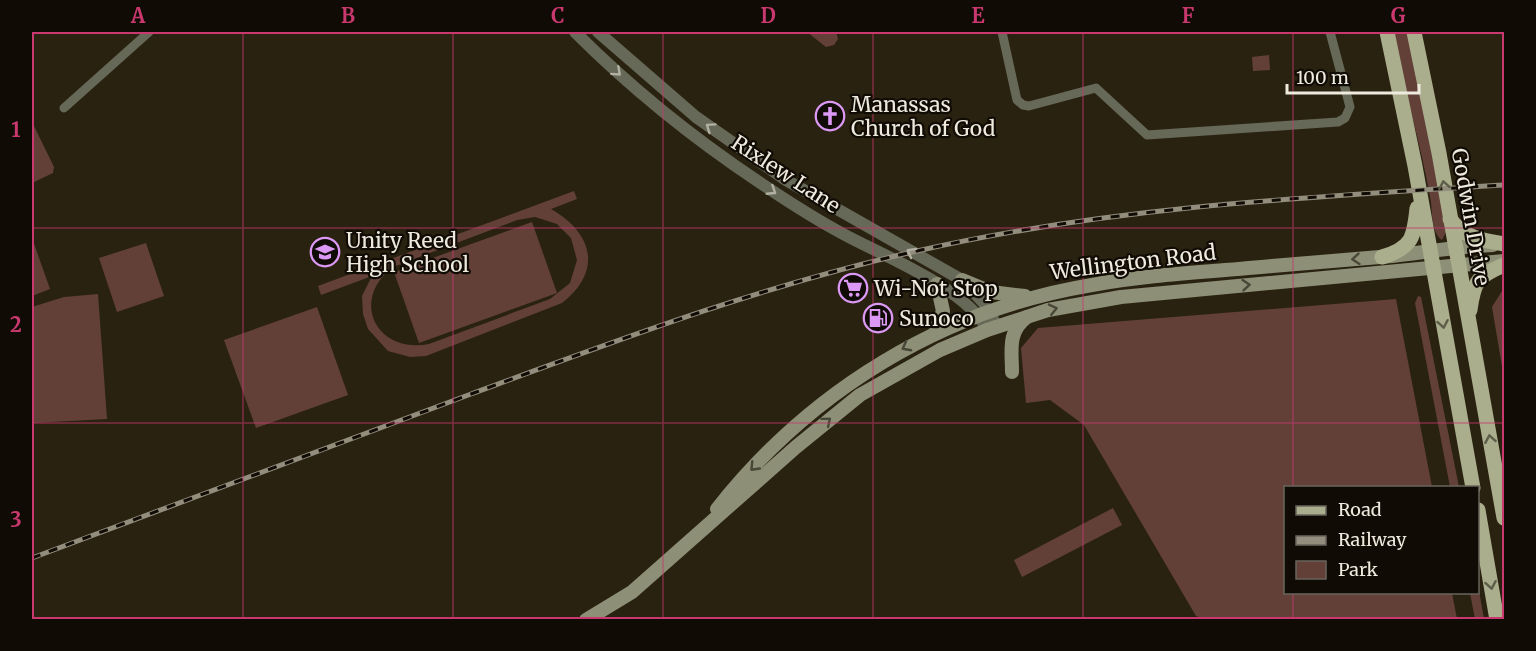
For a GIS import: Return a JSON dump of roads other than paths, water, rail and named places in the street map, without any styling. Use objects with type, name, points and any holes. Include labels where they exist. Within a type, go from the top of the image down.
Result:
[{"type":"main road","points":[[1387,32],[1419,190],[1473,486]]},
{"type":"main road","name":"Godwin Drive","points":[[1414,32],[1504,518]]},
{"type":"main road","points":[[1382,257],[1401,250],[1411,239],[1419,190]]},
{"type":"main road","points":[[1450,219],[1473,238],[1504,244]]},
{"type":"main road","name":"Wellington Road","points":[[703,527],[739,483],[806,416],[871,368],[935,333],[984,313],[1045,294],[1114,281],[1504,244]]},
{"type":"main road","name":"Wellington Road","points":[[586,620],[632,592],[703,527],[860,395],[939,350],[992,328],[1030,316],[1121,297],[1458,263],[1504,263]]},
{"type":"main road","points":[[1469,321],[1477,281],[1482,275],[1504,263]]},
{"type":"main road","points":[[962,280],[978,288],[1006,295],[1045,294]]},
{"type":"main road","points":[[935,333],[943,311],[937,284]]},
{"type":"main road","points":[[1012,372],[1012,336],[1020,322],[1030,316]]},
{"type":"main road","points":[[1479,516],[1497,620]]},
{"type":"street","points":[[64,108],[149,32]]},
{"type":"street","name":"Rixlew Lane","points":[[575,32],[649,100],[724,159],[822,222],[937,284],[984,313]]},
{"type":"street","name":"Rixlew Lane","points":[[598,32],[696,117],[769,169],[824,204],[962,280],[992,328]]},
{"type":"street","points":[[1002,32],[1017,100],[1023,105],[1029,106],[1096,88],[1147,135],[1338,122],[1345,118],[1350,107],[1330,32]]},
{"type":"railway","points":[[32,558],[636,334],[747,297],[860,265],[990,236],[1136,214],[1356,194],[1504,185]]},
{"type":"place","name":"Manassas Church of God","points":[[830,116]]},
{"type":"place","name":"Unity Reed High School","points":[[325,252]]},
{"type":"place","name":"Wi-Not Stop","points":[[853,288]]},
{"type":"place","name":"Sunoco","points":[[878,318]]}]
